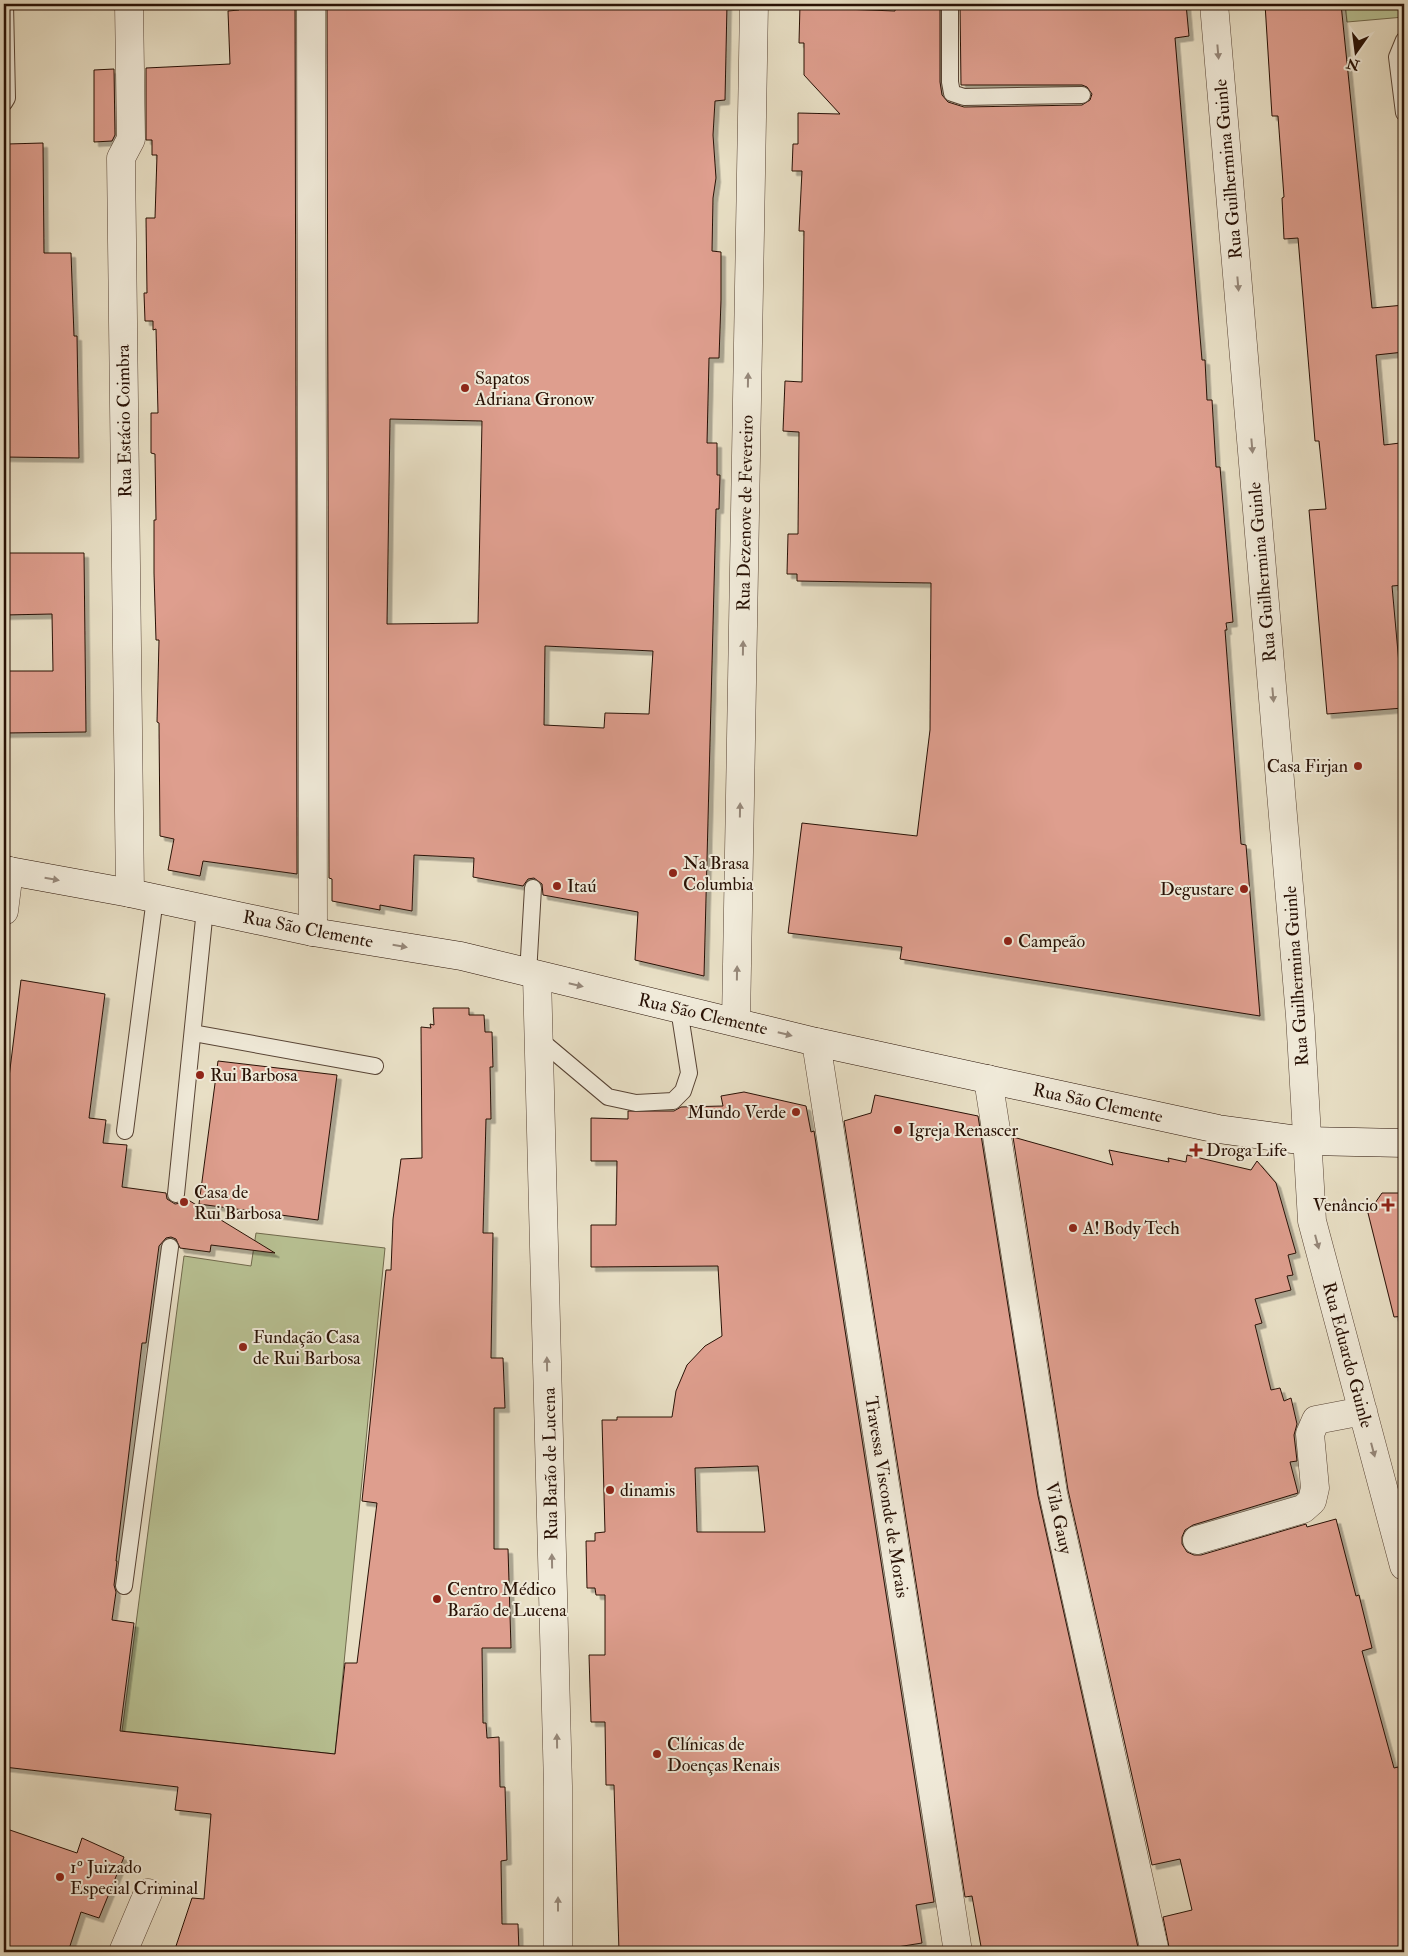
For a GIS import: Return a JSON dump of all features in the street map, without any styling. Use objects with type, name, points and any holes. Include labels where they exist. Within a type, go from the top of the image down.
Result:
[{"type":"street","name":"Rua Estácio Coimbra","points":[[129,4],[131,139],[121,158],[128,840],[142,896]]},
{"type":"street","points":[[311,4],[313,932]]},
{"type":"street","name":"Rua Dezenove de Fevereiro","points":[[736,1022],[754,4]]},
{"type":"street","name":"Rua Guilhermina Guinle","points":[[1214,4],[1300,1016],[1306,1142]]},
{"type":"street","points":[[4,912],[6,870]]},
{"type":"street","name":"Rua São Clemente","points":[[6,870],[313,932],[461,956],[533,975],[679,1008],[816,1042],[1218,1129],[1306,1142],[1404,1144]]},
{"type":"street","name":"Rua Barão de Lucena","points":[[533,975],[539,1040],[558,1786],[558,1952]]},
{"type":"street","name":"Travessa Visconde de Morais","points":[[816,1042],[958,1952]]},
{"type":"street","name":"Vila Gauy","points":[[988,1079],[1053,1493],[1155,1952]]},
{"type":"street","name":"Rua Eduardo Guinle","points":[[1306,1142],[1312,1221],[1404,1566]]},
{"type":"street","points":[[1197,1540],[1303,1509],[1312,1501],[1315,1488],[1310,1434],[1312,1426],[1316,1420],[1362,1412]]},
{"type":"street","points":[[123,1952],[148,1893]]},
{"type":"lane","points":[[4,103],[7,98],[5,4]]},
{"type":"lane","points":[[950,4],[950,82],[952,93],[964,97],[1082,95]]},
{"type":"lane","points":[[1404,40],[1397,56],[1404,113]]},
{"type":"lane","points":[[533,888],[533,975]]},
{"type":"lane","points":[[125,1131],[142,896]]},
{"type":"lane","points":[[176,1194],[204,909]]},
{"type":"lane","points":[[539,1040],[608,1097],[636,1103],[674,1101],[682,1091],[689,1073],[679,1008]]},
{"type":"lane","points":[[193,1033],[375,1066]]},
{"type":"lane","points":[[124,1586],[170,1247]]},
{"type":"green space","points":[[1345,4],[1404,4],[1404,17],[1347,22]]},
{"type":"green space","points":[[256,1233],[385,1248],[335,1754],[122,1731],[184,1256],[251,1266]]},
{"type":"building","points":[[239,4],[295,4],[297,874],[203,861],[200,876],[168,870],[174,839],[160,836],[159,723],[157,722],[159,640],[156,640],[154,573],[154,520],[156,520],[155,454],[151,453],[151,413],[158,413],[156,329],[153,330],[153,321],[145,321],[144,293],[147,293],[146,218],[155,218],[157,155],[152,155],[152,140],[146,140],[146,68],[230,64],[228,11],[239,10]]},
{"type":"building","points":[[327,4],[727,4],[725,100],[715,101],[713,135],[716,178],[713,198],[712,251],[721,252],[721,300],[719,358],[709,358],[707,443],[717,443],[717,475],[720,475],[719,509],[716,509],[704,976],[635,960],[638,912],[543,895],[542,884],[534,878],[528,879],[523,886],[473,877],[474,858],[414,855],[412,911],[380,905],[380,910],[332,901],[332,879],[329,878]],"holes":[[[390,419],[482,421],[478,623],[387,624]],[[545,646],[653,651],[649,714],[605,713],[604,728],[544,725]]]},
{"type":"building","points":[[800,4],[843,4],[843,9],[895,11],[896,4],[940,4],[940,82],[942,95],[948,102],[964,107],[1082,105],[1090,100],[1092,94],[1087,87],[1082,85],[961,85],[960,4],[1186,4],[1189,36],[1175,38],[1202,360],[1205,360],[1207,400],[1212,400],[1216,467],[1220,467],[1233,622],[1226,623],[1227,630],[1225,630],[1241,844],[1246,845],[1260,1016],[900,959],[902,947],[788,933],[802,823],[917,836],[930,730],[931,583],[797,581],[797,574],[787,574],[788,534],[798,534],[799,432],[783,431],[785,381],[802,382],[804,231],[799,231],[802,171],[792,171],[793,144],[798,144],[798,113],[840,114],[804,75],[804,43],[799,43]]},
{"type":"building","points":[[1265,4],[1341,4],[1372,308],[1404,305],[1404,352],[1376,355],[1384,445],[1400,443],[1404,456],[1404,585],[1392,586],[1403,708],[1327,714],[1309,510],[1326,509],[1319,441],[1315,441],[1298,238],[1284,239],[1282,198],[1284,197],[1278,116],[1272,116]]},
{"type":"building","points":[[114,69],[115,135],[112,141],[94,142],[94,70]]},
{"type":"building","points":[[43,143],[44,253],[71,253],[74,336],[77,336],[79,458],[4,457],[4,151],[7,151],[7,144]]},
{"type":"building","points":[[4,553],[84,553],[86,732],[4,733],[4,671],[53,671],[52,614],[4,615]]},
{"type":"building","points":[[21,980],[105,994],[89,1118],[106,1120],[103,1143],[127,1145],[122,1187],[166,1193],[167,1199],[175,1204],[181,1203],[185,1198],[275,1253],[211,1245],[210,1252],[180,1248],[176,1239],[171,1237],[166,1238],[159,1246],[146,1343],[142,1343],[114,1585],[116,1592],[112,1620],[134,1623],[120,1731],[335,1754],[345,1663],[357,1663],[377,1503],[362,1501],[386,1270],[391,1270],[393,1219],[401,1159],[422,1158],[421,1027],[431,1028],[430,1024],[434,1025],[433,1008],[469,1008],[469,1015],[484,1015],[485,1032],[492,1032],[493,1067],[490,1067],[491,1119],[486,1119],[483,1233],[493,1233],[491,1358],[503,1358],[505,1408],[494,1408],[494,1549],[508,1549],[511,1648],[482,1648],[483,1723],[486,1723],[487,1738],[499,1737],[500,1787],[505,1787],[507,1860],[501,1861],[502,1924],[518,1924],[519,1952],[174,1952],[192,1898],[204,1899],[211,1814],[175,1810],[178,1787],[4,1767],[4,1118]]},
{"type":"building","name":"Casa de Rui Barbosa","points":[[218,1061],[337,1075],[318,1220],[199,1204]]},
{"type":"building","points":[[744,1092],[806,1106],[811,1132],[814,1131],[934,1902],[916,1905],[922,1943],[891,1948],[891,1952],[619,1952],[614,1785],[606,1785],[605,1722],[591,1722],[589,1655],[605,1655],[605,1595],[596,1595],[595,1588],[587,1588],[586,1541],[595,1541],[595,1533],[605,1532],[602,1420],[617,1420],[617,1417],[672,1417],[676,1391],[687,1365],[705,1346],[722,1336],[718,1266],[591,1267],[591,1225],[616,1225],[617,1161],[591,1161],[591,1118],[628,1119],[628,1111],[674,1111],[681,1107],[723,1106],[721,1096]],"holes":[[[758,1466],[765,1532],[697,1532],[695,1468]]]},
{"type":"building","points":[[875,1095],[978,1116],[1038,1496],[1139,1952],[982,1952],[972,1896],[965,1897],[844,1121],[871,1113]]},
{"type":"building","points":[[1013,1137],[1113,1165],[1109,1150],[1169,1162],[1168,1158],[1186,1162],[1187,1155],[1251,1170],[1257,1161],[1276,1183],[1296,1253],[1288,1255],[1293,1275],[1287,1276],[1291,1290],[1255,1299],[1262,1323],[1255,1325],[1271,1390],[1280,1388],[1284,1401],[1291,1398],[1297,1424],[1294,1435],[1297,1461],[1290,1462],[1298,1493],[1193,1525],[1185,1530],[1182,1544],[1187,1552],[1201,1555],[1306,1524],[1307,1527],[1336,1519],[1356,1596],[1359,1595],[1372,1648],[1362,1651],[1394,1768],[1398,1767],[1400,1774],[1404,1773],[1404,1952],[1170,1952],[1163,1917],[1192,1910],[1180,1859],[1152,1865],[1068,1490]]},
{"type":"building","points":[[1382,1193],[1404,1193],[1404,1316],[1394,1317],[1368,1213]]},
{"type":"building","points":[[4,1828],[77,1853],[82,1838],[124,1857],[99,1918],[81,1912],[68,1952],[4,1952]]},
{"type":"place","name":"Sapatos Adriana Gronow","points":[[465,388]]},
{"type":"place","name":"Casa Firjan","points":[[1358,766]]},
{"type":"place","name":"Na Brasa Columbia","points":[[673,873]]},
{"type":"place","name":"Itaú","points":[[557,886]]},
{"type":"place","name":"Degustare","points":[[1244,889]]},
{"type":"place","name":"Campeão","points":[[1008,941]]},
{"type":"place","name":"Rui Barbosa","points":[[200,1075]]},
{"type":"place","name":"Mundo Verde","points":[[796,1112]]},
{"type":"place","name":"Igreja Renascer","points":[[898,1130]]},
{"type":"place","name":"Droga Life","points":[[1196,1150]]},
{"type":"place","name":"Casa de Rui Barbosa","points":[[184,1202]]},
{"type":"place","name":"Venâncio","points":[[1388,1205]]},
{"type":"place","name":"A! Body Tech","points":[[1073,1228]]},
{"type":"place","name":"Fundação Casa de Rui Barbosa","points":[[243,1347]]},
{"type":"place","name":"dinamis","points":[[610,1490]]},
{"type":"place","name":"Centro Médico Barão de Lucena","points":[[437,1599]]},
{"type":"place","name":"Clínicas de Doenças Renais","points":[[657,1754]]},
{"type":"place","name":"1º Juizado Especial Criminal","points":[[60,1877]]}]
